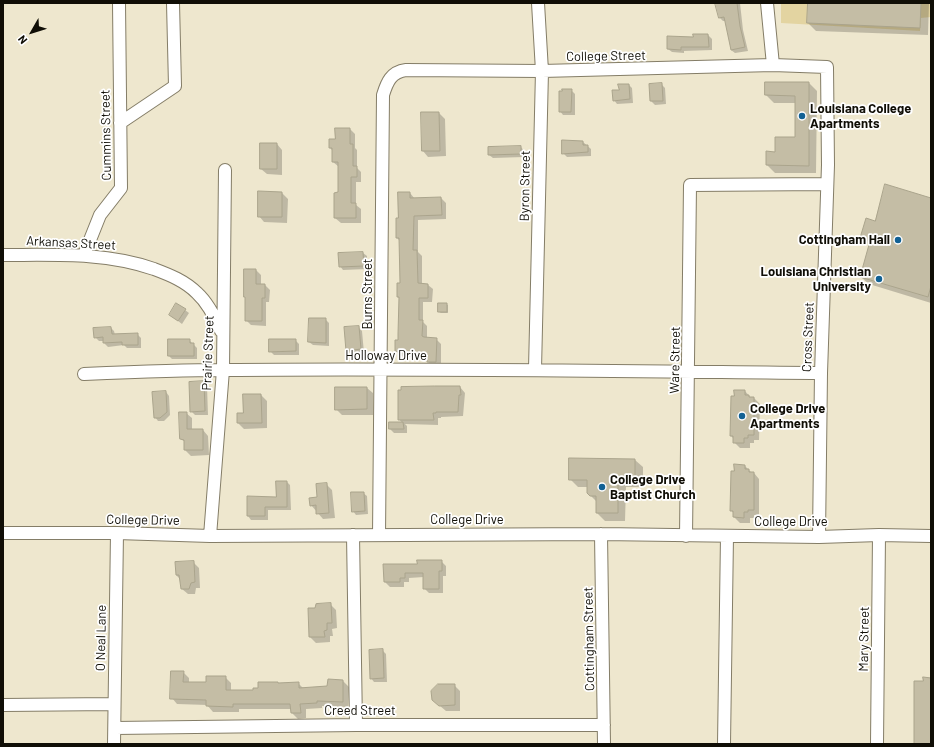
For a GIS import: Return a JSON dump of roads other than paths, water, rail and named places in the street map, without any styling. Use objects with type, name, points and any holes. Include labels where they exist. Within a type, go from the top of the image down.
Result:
[{"type":"street","name":"Cummins Street","points":[[84,255],[100,215],[121,188],[119,3]]},
{"type":"street","points":[[120,123],[175,86],[173,3]]},
{"type":"street","name":"Byron Street","points":[[534,369],[542,71],[538,3]]},
{"type":"street","points":[[767,3],[773,65]]},
{"type":"street","name":"College Street","points":[[389,78],[394,74],[406,70],[542,71],[773,65],[827,66]]},
{"type":"street","name":"Cross Street","points":[[819,537],[821,373],[828,184],[827,66]]},
{"type":"street","name":"Burns Street","points":[[379,535],[383,95],[389,78]]},
{"type":"street","name":"Prairie Street","points":[[210,536],[223,370],[225,170]]},
{"type":"street","name":"Ware Street","points":[[686,536],[690,185],[828,184]]},
{"type":"street","name":"Arkansas Street","points":[[3,255],[84,255],[113,258],[137,263],[167,274],[184,282],[208,305],[216,319],[223,338]]},
{"type":"street","name":"Holloway Drive","points":[[84,374],[223,370],[534,369],[821,373]]},
{"type":"street","name":"College Drive","points":[[3,533],[117,533],[210,536],[601,534],[819,537],[879,535],[931,536]]},
{"type":"street","name":"O Neal Lane","points":[[114,744],[117,533]]},
{"type":"street","name":"Cottingham Street","points":[[601,534],[604,744]]},
{"type":"street","points":[[353,535],[356,725]]},
{"type":"street","name":"Mary Street","points":[[877,744],[879,535]]},
{"type":"street","points":[[724,744],[727,536]]},
{"type":"street","points":[[3,705],[114,704]]},
{"type":"street","name":"Creed Street","points":[[115,728],[356,725],[604,725]]},
{"type":"place","name":"Louisiana College Apartments","points":[[802,116]]},
{"type":"place","name":"Cottingham Hall","points":[[898,240]]},
{"type":"place","name":"Louisiana Christian University","points":[[879,279]]},
{"type":"place","name":"College Drive Apartments","points":[[742,416]]},
{"type":"place","name":"College Drive Baptist Church","points":[[602,487]]}]
